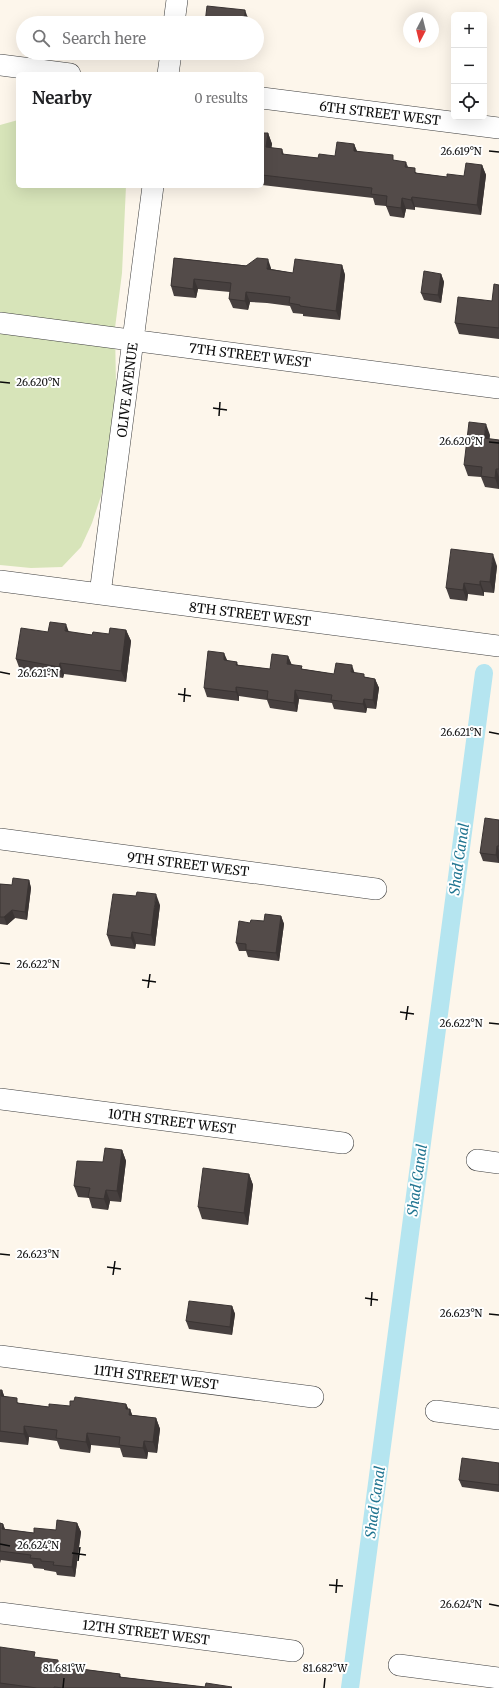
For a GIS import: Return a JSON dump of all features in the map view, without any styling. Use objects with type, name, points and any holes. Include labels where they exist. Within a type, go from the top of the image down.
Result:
[{"type":"street","points":[[175,16],[177,0]]},
{"type":"street","points":[[168,72],[169,60]]},
{"type":"street","points":[[0,65],[54,72]]},
{"type":"street","name":"6TH STREET WEST","points":[[264,98],[499,128]]},
{"type":"street","name":"OLIVE AVENUE","points":[[100,594],[153,188]]},
{"type":"street","name":"7TH STREET WEST","points":[[0,323],[499,388]]},
{"type":"street","name":"8TH STREET WEST","points":[[0,581],[499,646]]},
{"type":"street","name":"9TH STREET WEST","points":[[0,840],[376,889]]},
{"type":"street","name":"10TH STREET WEST","points":[[0,1098],[343,1143]]},
{"type":"street","points":[[478,1160],[499,1162]]},
{"type":"street","name":"11TH STREET WEST","points":[[0,1356],[312,1397]]},
{"type":"street","points":[[436,1411],[499,1420]]},
{"type":"street","name":"12TH STREET WEST","points":[[0,1613],[293,1651]]},
{"type":"street","points":[[399,1665],[499,1678]]},
{"type":"green space","points":[[16,121],[16,188],[126,188],[122,273],[115,328],[116,387],[107,469],[101,496],[92,523],[81,547],[62,567],[31,568],[0,565],[0,125]]},
{"type":"building","points":[[207,6],[245,10],[245,16],[206,16]]},
{"type":"building","points":[[264,133],[268,133],[266,147],[282,149],[282,154],[318,158],[319,154],[335,156],[337,142],[354,144],[354,151],[393,155],[393,160],[406,162],[405,167],[415,168],[415,173],[447,177],[447,174],[464,176],[466,163],[482,165],[477,205],[412,197],[411,200],[402,198],[401,208],[386,206],[387,196],[371,194],[372,188],[264,175]]},
{"type":"building","points":[[174,258],[246,266],[257,258],[268,259],[267,269],[293,273],[295,259],[342,265],[336,311],[300,306],[289,303],[290,297],[264,294],[246,292],[245,301],[229,299],[231,283],[194,279],[193,289],[171,286]]},
{"type":"building","points":[[424,271],[441,274],[438,295],[421,293]]},
{"type":"building","points":[[494,284],[499,285],[499,328],[455,323],[458,297],[492,301]]},
{"type":"building","points":[[469,422],[486,424],[484,438],[499,440],[499,469],[496,469],[495,478],[481,476],[482,467],[464,465]]},
{"type":"building","points":[[451,549],[493,554],[490,582],[480,581],[480,585],[464,583],[463,590],[446,588]]},
{"type":"building","points":[[50,622],[66,624],[65,631],[92,635],[93,632],[109,634],[110,628],[126,630],[121,671],[60,663],[59,667],[16,659],[21,628],[48,632]]},
{"type":"building","points":[[208,651],[224,653],[224,660],[237,662],[236,665],[270,669],[272,654],[288,656],[287,664],[302,666],[301,669],[334,674],[336,663],[352,665],[351,672],[364,674],[364,677],[375,679],[373,700],[364,699],[363,704],[331,700],[332,695],[295,690],[294,703],[267,699],[268,691],[236,687],[236,692],[204,688]]},
{"type":"building","points":[[485,818],[499,820],[499,846],[497,846],[496,855],[480,853]]},
{"type":"building","points":[[13,878],[29,880],[25,912],[12,910],[4,917],[0,917],[0,884],[12,885]]},
{"type":"building","points":[[137,892],[156,894],[151,935],[132,932],[131,938],[107,935],[113,894],[136,896]]},
{"type":"building","points":[[265,914],[281,916],[276,953],[246,950],[246,944],[236,943],[239,921],[250,923],[251,920],[264,921]]},
{"type":"building","points":[[105,1148],[122,1150],[117,1191],[106,1190],[104,1199],[88,1197],[90,1188],[74,1186],[77,1161],[103,1162]]},
{"type":"building","points":[[203,1168],[249,1174],[244,1213],[198,1207]]},
{"type":"building","points":[[189,1301],[232,1306],[230,1327],[186,1321]]},
{"type":"building","points":[[0,1390],[2,1390],[1,1396],[17,1398],[17,1403],[49,1407],[49,1404],[70,1406],[70,1401],[74,1401],[75,1397],[126,1404],[126,1409],[130,1409],[129,1415],[156,1418],[153,1442],[144,1441],[143,1448],[119,1445],[120,1437],[87,1433],[86,1442],[56,1438],[57,1430],[24,1426],[24,1434],[0,1431]]},
{"type":"building","points":[[462,1458],[499,1463],[499,1485],[459,1480]]},
{"type":"building","points":[[57,1520],[77,1523],[72,1567],[53,1565],[54,1562],[30,1558],[31,1555],[0,1551],[0,1523],[3,1524],[2,1529],[34,1533],[34,1528],[56,1530]]},
{"type":"building","points":[[0,1647],[35,1652],[34,1657],[58,1660],[57,1666],[120,1674],[119,1677],[205,1687],[206,1683],[232,1687],[37,1688],[0,1683]]},
{"type":"waterway","name":"Shad Canal","points":[[350,1688],[484,673]]}]
